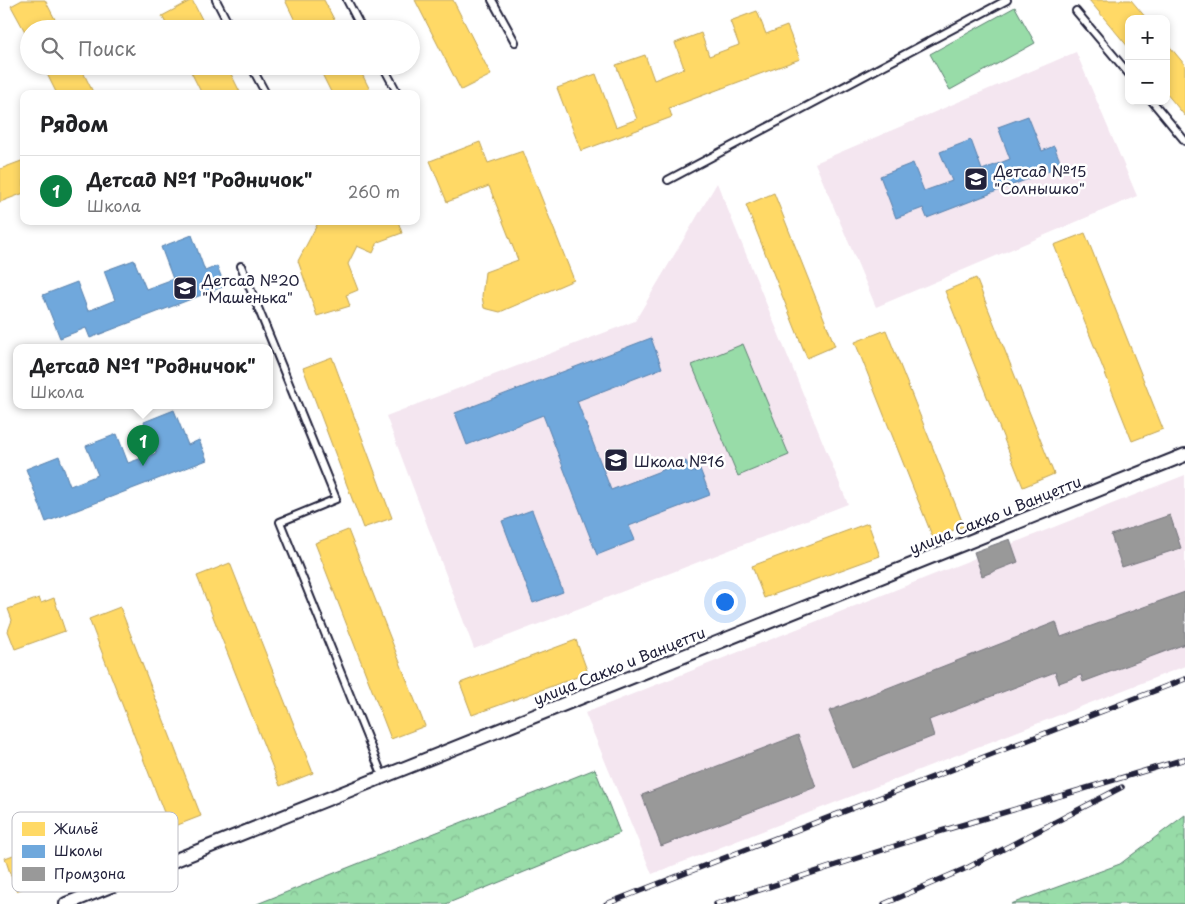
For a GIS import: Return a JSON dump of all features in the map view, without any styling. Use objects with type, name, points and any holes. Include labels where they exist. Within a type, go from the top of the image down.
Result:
[{"type":"street","name":"улица Сакко и Ванцетти","points":[[178,859],[1185,455]]},
{"type":"street","name":"улица Сакко и Ванцетти","points":[[66,904],[96,892]]},
{"type":"lane","points":[[216,0],[226,20]]},
{"type":"lane","points":[[347,0],[357,20]]},
{"type":"lane","points":[[492,0],[515,42]]},
{"type":"lane","points":[[668,180],[1007,0]]},
{"type":"lane","points":[[1076,11],[1125,69]]},
{"type":"lane","points":[[256,75],[264,90]]},
{"type":"lane","points":[[388,75],[396,90]]},
{"type":"lane","points":[[1155,105],[1185,141]]},
{"type":"lane","points":[[241,266],[273,344]]},
{"type":"lane","points":[[273,344],[336,499],[280,522],[383,777]]},
{"type":"shaded area","name":"Детсад №15 \"Солнышко\"","points":[[1076,52],[1137,196],[876,307],[815,163]]},
{"type":"shaded area","name":"Школа №16","points":[[717,183],[848,504],[474,649],[386,416],[635,321]]},
{"type":"shaded area","points":[[1185,475],[1185,666],[652,874],[585,713]]},
{"type":"green space","points":[[1015,7],[1035,43],[950,90],[930,54]]},
{"type":"green space","points":[[743,344],[789,455],[738,476],[692,365]]},
{"type":"green space","points":[[595,769],[620,833],[446,904],[257,904]]},
{"type":"green space","points":[[1185,815],[1185,904],[1011,904],[1120,864]]},
{"type":"building: Жильё","points":[[22,0],[45,0],[55,20],[20,20],[20,22],[11,6]]},
{"type":"building: Жильё","points":[[192,0],[202,20],[164,20],[162,16]]},
{"type":"building: Жильё","points":[[285,0],[324,0],[334,20],[295,20]]},
{"type":"building: Жильё","points":[[415,0],[453,0],[491,75],[461,90]]},
{"type":"building: Жильё","points":[[1089,0],[1131,0],[1144,15],[1125,15],[1125,43]]},
{"type":"building: Жильё","points":[[757,11],[766,34],[787,26],[800,59],[669,108],[672,117],[581,151],[557,88],[596,74],[616,127],[637,119],[616,65],[645,55],[654,80],[684,68],[675,43],[701,33],[709,56],[739,45],[730,21]]},
{"type":"building: Жильё","points":[[1170,47],[1185,65],[1185,116],[1170,98]]},
{"type":"building: Жильё","points":[[48,75],[84,75],[92,90],[55,90]]},
{"type":"building: Жильё","points":[[192,75],[232,75],[239,90],[200,90]]},
{"type":"building: Жильё","points":[[322,75],[362,75],[370,90],[330,90]]},
{"type":"building: Жильё","points":[[480,142],[488,163],[523,151],[574,280],[500,312],[484,308],[482,296],[485,272],[518,260],[489,186],[447,202],[430,161]]},
{"type":"building: Жильё","points":[[20,162],[20,194],[0,202],[0,169]]},
{"type":"building: Жильё","points":[[774,193],[835,346],[807,358],[746,205]]},
{"type":"building: Жильё","points":[[317,225],[399,225],[402,233],[378,242],[373,253],[357,246],[348,264],[358,290],[346,295],[350,306],[317,316],[298,261]]},
{"type":"building: Жильё","points":[[1085,233],[1163,429],[1132,441],[1054,245]]},
{"type":"building: Жильё","points":[[976,278],[1054,474],[1023,487],[945,291]]},
{"type":"building: Жильё","points":[[886,330],[964,526],[933,538],[855,342]]},
{"type":"building: Жильё","points":[[332,357],[392,518],[363,528],[303,368]]},
{"type":"building: Жильё","points":[[868,523],[880,556],[764,598],[752,566]]},
{"type":"building: Жильё","points":[[348,530],[425,726],[391,739],[315,543]]},
{"type":"building: Жильё","points":[[230,563],[313,773],[280,786],[197,576]]},
{"type":"building: Жильё","points":[[39,598],[41,603],[54,598],[65,631],[15,649],[8,631],[12,620],[8,609]]},
{"type":"building: Жильё","points":[[120,607],[201,816],[178,825],[178,812],[164,812],[89,619]]},
{"type":"building: Жильё","points":[[576,640],[588,673],[472,715],[460,683]]},
{"type":"building: Жильё","points":[[12,855],[12,879],[5,858]]},
{"type":"building: Школы","points":[[1028,116],[1042,151],[1054,146],[1062,166],[927,218],[923,208],[896,218],[880,176],[913,163],[924,191],[952,181],[940,152],[971,140],[982,170],[1010,159],[998,127]]},
{"type":"building: Школы","name":"Детсад №20 \"Машенька\"","points":[[192,235],[205,271],[217,266],[225,286],[90,338],[86,328],[60,338],[43,295],[77,282],[88,311],[115,300],[104,271],[134,260],[146,289],[173,279],[161,247]]},
{"type":"building: Школы","points":[[651,338],[662,368],[577,401],[611,490],[686,461],[691,473],[700,469],[710,495],[629,526],[635,540],[597,555],[543,415],[467,445],[455,413]]},
{"type":"building: Школы","points":[[174,410],[188,445],[199,440],[207,460],[46,522],[26,469],[59,456],[70,486],[98,475],[86,446],[117,434],[128,463],[156,453],[144,422]]},
{"type":"building: Школы","points":[[532,510],[563,592],[533,603],[502,521]]},
{"type":"building: Промзона","points":[[1170,515],[1181,548],[1122,567],[1111,535]]},
{"type":"building: Промзона","points":[[1010,539],[1018,562],[982,576],[974,552]]},
{"type":"building: Промзона","points":[[1185,592],[1185,644],[1083,682],[1081,675],[1059,683],[1055,672],[929,720],[934,736],[852,768],[829,711],[1056,622],[1061,637]]},
{"type":"building: Промзона","points":[[798,735],[816,787],[661,846],[642,795]]},
{"type":"railway","points":[[606,904],[1185,679]]},
{"type":"railway","points":[[716,904],[938,832],[1185,759]]},
{"type":"railway","points":[[884,904],[969,867],[1122,787]]},
{"type":"place","name":"Детсад №15 \"Солнышко\"","points":[[976,179]]},
{"type":"place","name":"Детсад №20 \"Машенька\"","points":[[185,288]]},
{"type":"place","name":"Школа №16","points":[[616,460]]},
{"type":"place","name":"Детсад №1 \"Родничок\"","points":[[143,466]]}]
